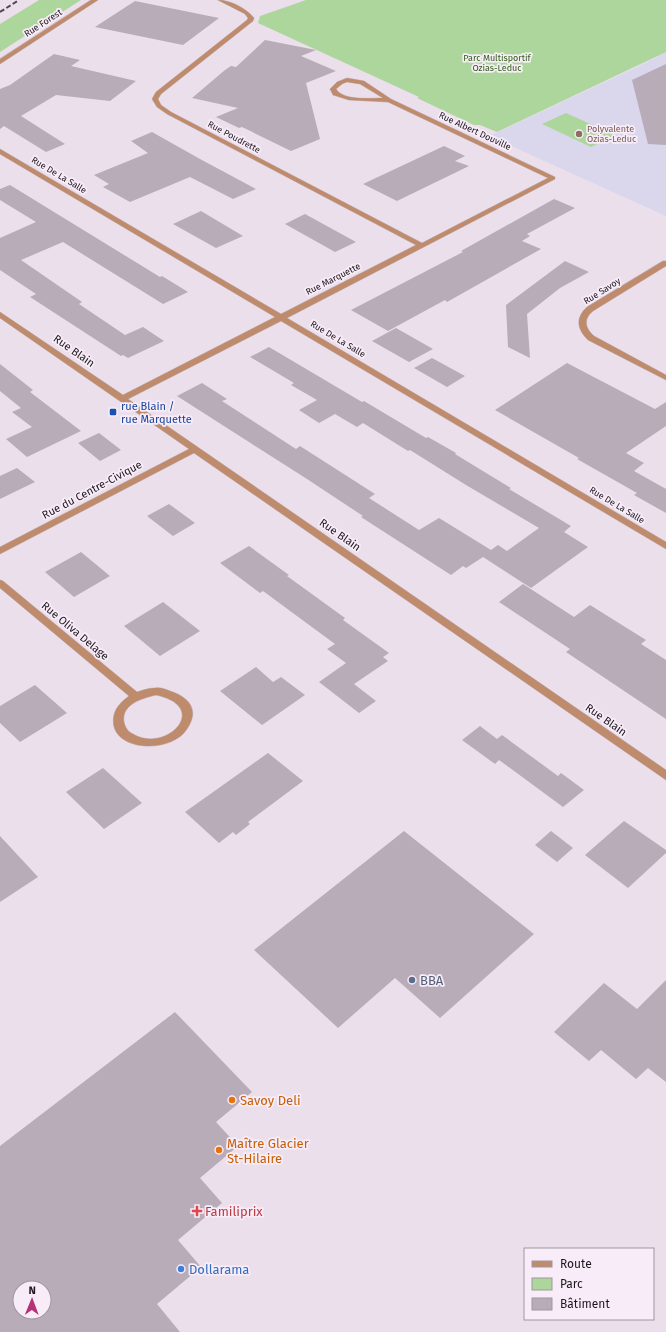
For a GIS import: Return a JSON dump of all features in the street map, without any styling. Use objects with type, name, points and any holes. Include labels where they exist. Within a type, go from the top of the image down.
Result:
[{"type":"street","name":"Rue Forest","points":[[0,62],[95,0]]},
{"type":"street","name":"Rue Poudrette","points":[[221,0],[247,12],[251,18],[248,24],[158,93],[156,97],[157,104],[169,113],[421,245]]},
{"type":"street","name":"Rue Albert Douville","points":[[389,100],[337,96],[334,94],[333,89],[343,82],[360,81],[372,86],[389,100],[554,178]]},
{"type":"street","name":"Rue De La Salle","points":[[0,151],[666,546]]},
{"type":"street","name":"Rue Marquette","points":[[122,399],[554,178]]},
{"type":"street","name":"Rue Savoy","points":[[666,264],[587,312],[582,318],[581,325],[587,335],[596,341],[666,378]]},
{"type":"street","name":"Rue Blain","points":[[0,314],[666,776]]},
{"type":"street","name":"Rue du Centre-Civique","points":[[0,551],[195,449]]},
{"type":"street","name":"Rue Oliva Delage","points":[[0,583],[135,696]]},
{"type":"street","points":[[156,692],[175,696],[183,702],[187,709],[188,717],[185,725],[180,732],[170,739],[159,742],[147,743],[135,741],[126,736],[120,728],[118,720],[120,711],[135,696],[144,693],[156,692]]},
{"type":"shaded area","name":"Polyvalente Ozias-Leduc","points":[[666,52],[666,216],[489,136],[637,67]]},
{"type":"green space","points":[[39,0],[81,0],[0,52],[0,24]]},
{"type":"green space","name":"Parc Multisportif Ozias-Leduc","points":[[306,0],[666,0],[666,52],[497,132],[480,125],[474,125],[417,98],[419,97],[258,23],[260,16]]},
{"type":"green space","points":[[566,113],[615,135],[591,147],[542,124]]},
{"type":"building","points":[[135,1],[219,18],[183,45],[95,27]]},
{"type":"building","points":[[265,40],[316,50],[301,56],[336,71],[306,83],[320,139],[291,151],[242,127],[239,128],[216,117],[238,108],[192,98],[225,70],[231,66],[236,67]]},
{"type":"building","points":[[54,54],[80,60],[71,66],[136,81],[110,101],[56,95],[21,116],[65,144],[46,152],[4,126],[0,129],[0,89],[10,85]]},
{"type":"building","points":[[666,64],[666,145],[648,144],[632,80]]},
{"type":"building","points":[[152,132],[256,189],[233,199],[190,177],[130,202],[103,187],[109,184],[94,175],[148,153],[131,141]]},
{"type":"building","points":[[444,146],[465,156],[455,161],[469,166],[397,201],[363,184]]},
{"type":"building","points":[[10,185],[160,277],[162,276],[188,292],[163,304],[63,242],[21,260],[82,302],[79,304],[125,335],[143,327],[164,341],[128,358],[123,355],[121,356],[30,297],[36,294],[0,270],[0,238],[36,222],[0,200],[0,189]]},
{"type":"building","points":[[554,199],[575,208],[527,234],[530,236],[522,241],[541,249],[447,302],[445,300],[388,331],[351,310],[463,252],[461,251]]},
{"type":"building","points":[[201,211],[243,236],[216,248],[173,224]]},
{"type":"building","points":[[305,214],[356,242],[335,252],[285,224]]},
{"type":"building","points":[[565,261],[589,272],[560,288],[527,314],[530,358],[508,347],[506,305]]},
{"type":"building","points":[[396,328],[433,349],[409,362],[372,341]]},
{"type":"building","points":[[269,347],[362,402],[364,401],[426,438],[428,437],[456,453],[455,454],[511,488],[509,489],[571,526],[564,532],[588,547],[531,588],[483,557],[466,568],[463,566],[451,575],[361,517],[363,516],[307,479],[177,396],[202,383],[227,399],[222,401],[296,449],[300,446],[375,494],[369,498],[419,530],[439,518],[491,550],[498,545],[507,551],[539,528],[363,423],[357,427],[335,414],[319,423],[299,410],[317,400],[291,385],[294,383],[250,357]]},
{"type":"building","points":[[432,358],[465,376],[447,387],[414,368]]},
{"type":"building","points":[[567,363],[655,409],[666,402],[666,426],[626,453],[644,463],[634,471],[666,489],[666,513],[634,495],[637,493],[577,459],[579,458],[495,410]]},
{"type":"building","points":[[0,364],[33,390],[30,392],[81,431],[27,457],[6,439],[32,427],[12,412],[21,408],[0,391]]},
{"type":"building","points":[[99,433],[121,450],[100,461],[78,443]]},
{"type":"building","points":[[17,468],[35,482],[0,499],[0,476]]},
{"type":"building","points":[[169,504],[195,523],[173,536],[147,516]]},
{"type":"building","points":[[249,546],[345,618],[343,620],[389,653],[383,657],[388,661],[354,684],[376,701],[359,713],[319,682],[346,663],[327,649],[335,644],[263,591],[260,593],[220,563]]},
{"type":"building","points":[[81,552],[110,576],[74,597],[45,572]]},
{"type":"building","points":[[523,584],[574,617],[590,605],[646,640],[641,644],[666,660],[666,719],[566,652],[570,649],[499,602]]},
{"type":"building","points":[[163,602],[200,631],[160,656],[124,626]]},
{"type":"building","points":[[256,667],[273,682],[281,677],[305,695],[262,725],[220,691]]},
{"type":"building","points":[[35,685],[67,713],[20,742],[0,723],[0,706]]},
{"type":"building","points":[[480,726],[497,739],[502,735],[558,776],[561,773],[584,790],[563,807],[499,760],[495,764],[462,740]]},
{"type":"building","points":[[268,753],[303,781],[248,822],[250,824],[236,835],[233,832],[219,843],[185,812]]},
{"type":"building","points":[[103,768],[142,803],[104,829],[66,792]]},
{"type":"building","points":[[624,821],[666,850],[666,853],[628,888],[585,855]]},
{"type":"building","points":[[404,831],[534,934],[440,1018],[395,978],[338,1028],[254,950]]},
{"type":"building","points":[[551,831],[573,848],[557,862],[535,845]]},
{"type":"building","points":[[0,836],[38,877],[0,902]]},
{"type":"building","points":[[666,980],[666,1082],[648,1068],[636,1079],[601,1050],[589,1061],[554,1032],[604,983],[637,1009]]},
{"type":"building","points":[[175,1012],[252,1092],[216,1122],[238,1146],[200,1178],[222,1203],[178,1240],[201,1267],[157,1304],[180,1332],[0,1332],[0,1146]]},
{"type":"railway","points":[[0,12],[19,0]]},
{"type":"place","name":"Polyvalente Ozias-Leduc","points":[[579,134]]},
{"type":"place","name":"rue Blain / rue Marquette","points":[[113,412]]},
{"type":"place","name":"BBA","points":[[412,980]]},
{"type":"place","name":"Savoy Deli","points":[[232,1100]]},
{"type":"place","name":"Maître Glacier St-Hilaire","points":[[219,1150]]},
{"type":"place","name":"Familiprix","points":[[197,1211]]},
{"type":"place","name":"Dollarama","points":[[181,1269]]}]
